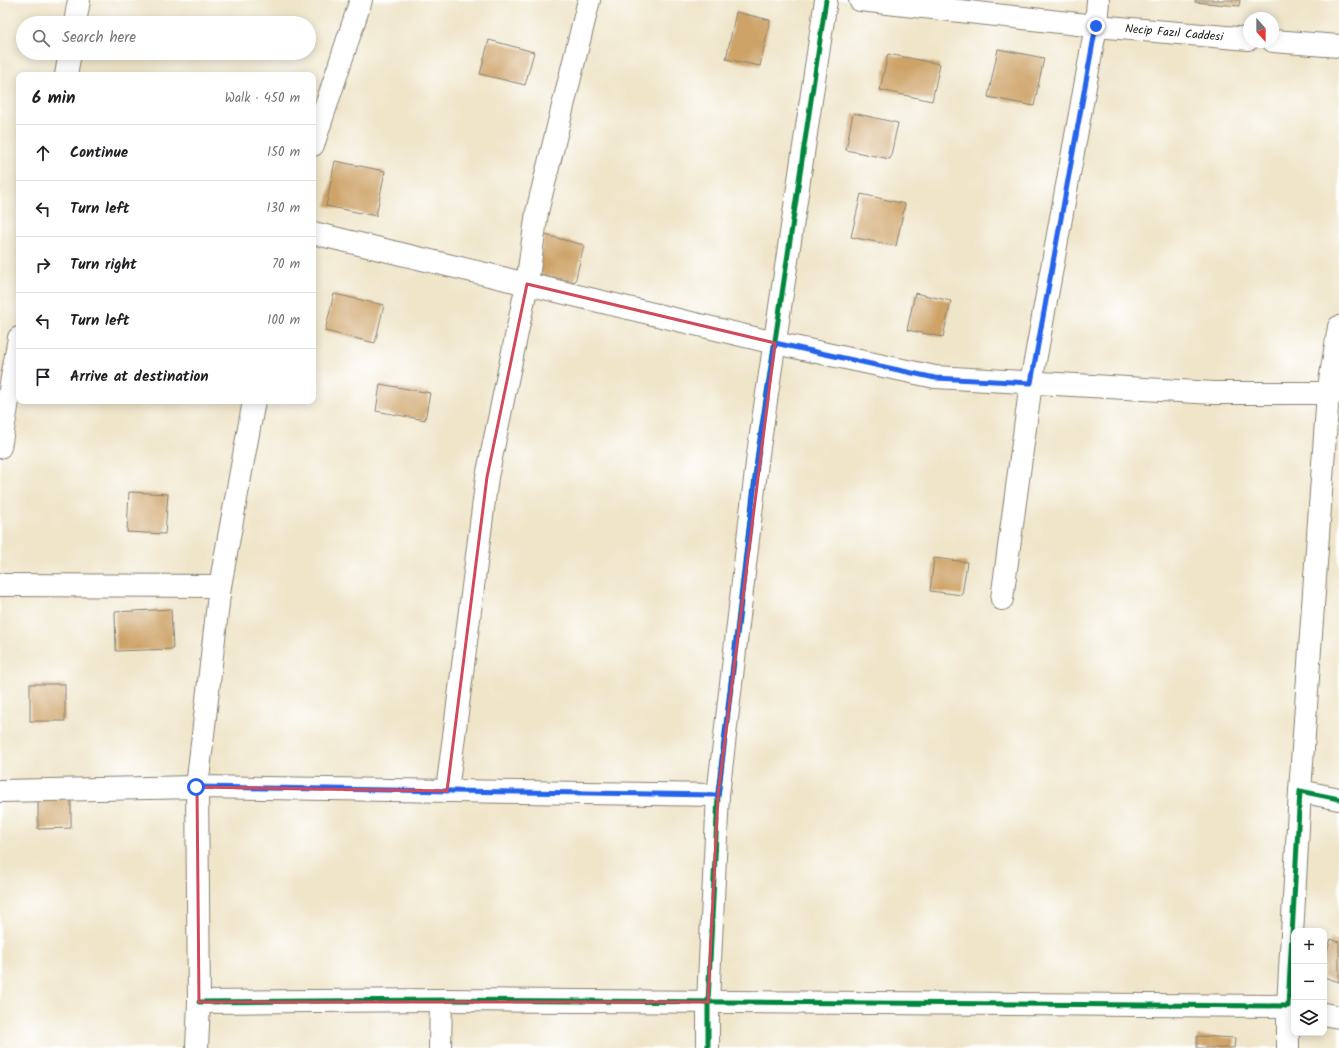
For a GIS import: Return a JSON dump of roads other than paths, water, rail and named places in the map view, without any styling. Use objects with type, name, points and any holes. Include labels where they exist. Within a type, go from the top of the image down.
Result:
[{"type":"street","points":[[77,16],[80,0]]},
{"type":"street","points":[[316,136],[361,0]]},
{"type":"street","points":[[447,791],[487,477],[527,284],[537,212],[590,0]]},
{"type":"street","points":[[708,1048],[708,1002],[718,795],[758,454],[826,0]]},
{"type":"street","name":"Necip Fazıl Caddesi","points":[[860,0],[1096,26],[1243,38]]},
{"type":"street","points":[[1002,599],[1031,383],[1096,26],[1098,0]]},
{"type":"street","points":[[1279,41],[1339,46]]},
{"type":"street","points":[[67,72],[69,60]]},
{"type":"street","points":[[316,234],[775,343],[935,378],[1214,393],[1333,393]]},
{"type":"street","points":[[1291,1000],[1300,790],[1339,328]]},
{"type":"street","points":[[0,447],[16,355]]},
{"type":"street","points":[[197,1048],[199,1002],[196,787],[220,586],[253,404]]},
{"type":"street","points":[[0,585],[220,586]]},
{"type":"street","points":[[0,791],[196,787],[718,795]]},
{"type":"street","points":[[1300,790],[1339,799]]},
{"type":"street","points":[[199,1002],[440,1000],[1291,1007],[1288,1048]]},
{"type":"street","points":[[440,1000],[440,1048]]},
{"type":"street","points":[[1327,1015],[1339,1017]]}]
